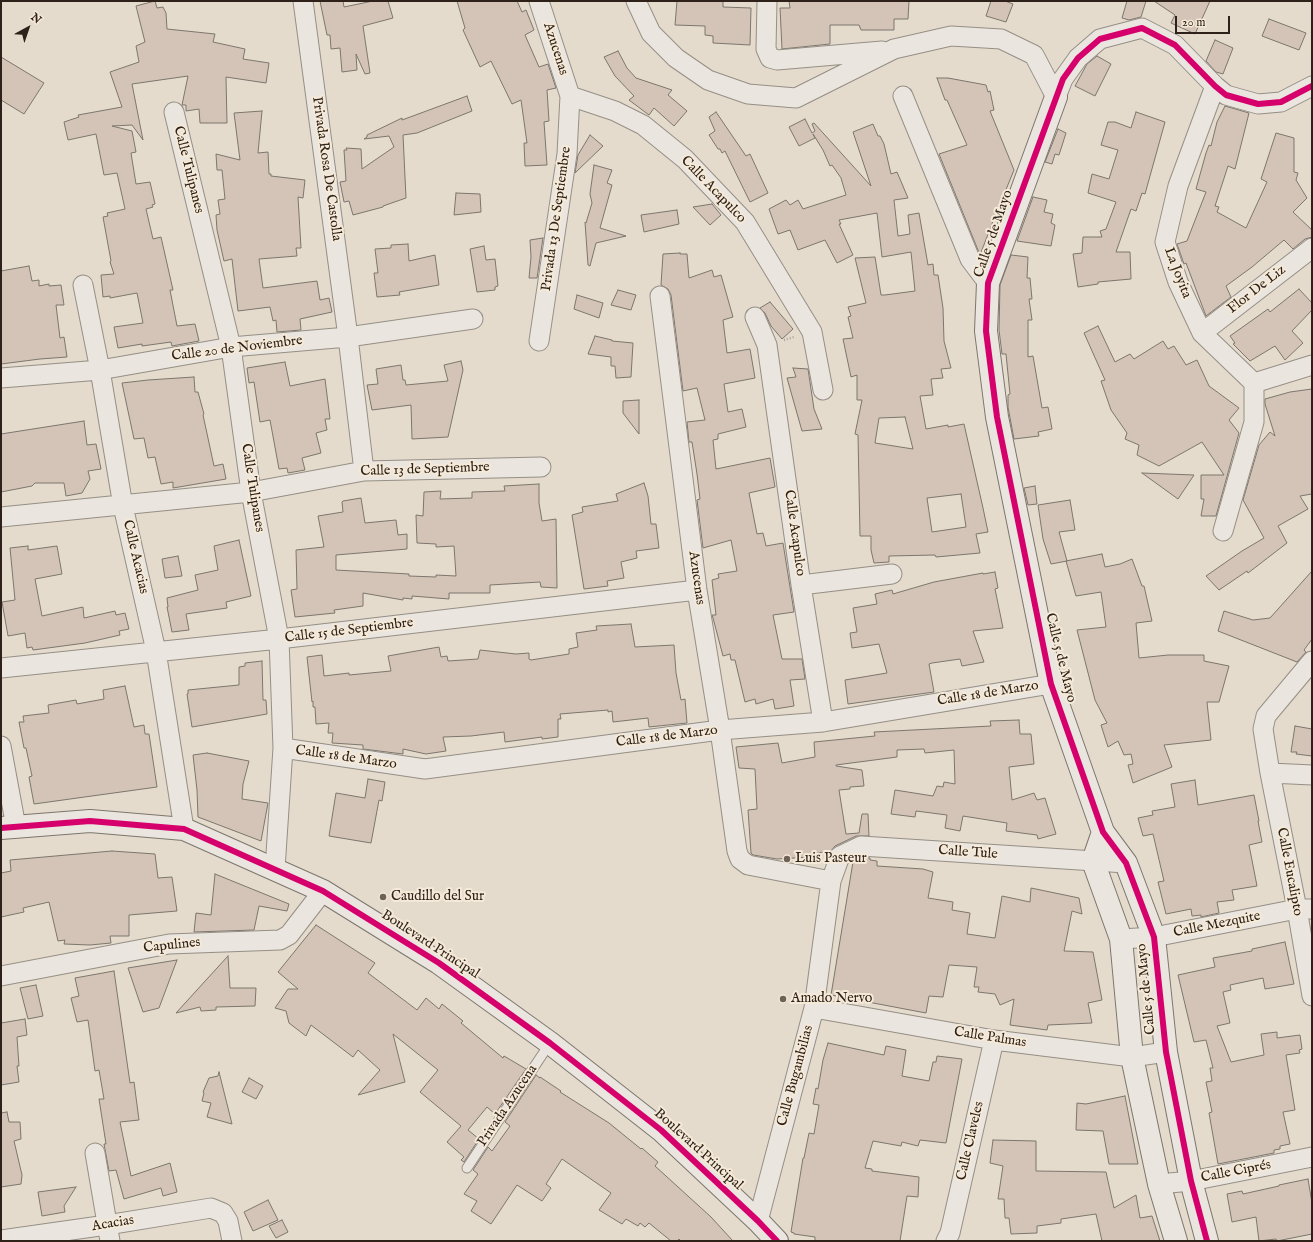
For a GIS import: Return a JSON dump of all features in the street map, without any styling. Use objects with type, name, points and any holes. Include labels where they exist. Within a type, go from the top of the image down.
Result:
[{"type":"street","name":"Privada Rosa De Castolla","points":[[303,1],[348,337],[364,471]]},
{"type":"street","name":"Azucenas","points":[[539,1],[570,96]]},
{"type":"street","points":[[636,1],[651,33],[676,58],[708,80],[748,94],[796,98],[894,50]]},
{"type":"street","points":[[768,1],[766,49],[770,58],[777,60],[894,50],[951,36],[1001,39],[1034,55],[1056,97]]},
{"type":"street","points":[[1056,97],[1063,79],[1078,58],[1100,39],[1142,28],[1174,45],[1226,95],[1258,104],[1281,102],[1312,86]]},
{"type":"street","name":"La Joyita","points":[[1215,86],[1178,186],[1165,242],[1178,282],[1202,333],[1254,382]]},
{"type":"street","name":"Calle Acapulco","points":[[570,96],[615,111],[643,125],[686,159],[745,222],[812,332],[823,390]]},
{"type":"street","name":"Privada 13 De Septiembre","points":[[539,341],[567,154],[570,96]]},
{"type":"street","name":"Calle 5 de Mayo","points":[[903,96],[970,259],[988,283]]},
{"type":"street","name":"Calle 5 de Mayo","points":[[1056,97],[988,283],[986,331],[996,417],[1051,684],[1103,832],[1126,863],[1154,937],[1166,1052],[1191,1181],[1207,1241]]},
{"type":"street","name":"Calle Tulipanes","points":[[174,112],[231,347],[251,492],[279,639],[283,748],[275,869]]},
{"type":"street","name":"Flor De Liz","points":[[1202,333],[1312,248]]},
{"type":"street","name":"Calle Acacias","points":[[83,285],[100,370],[123,506],[156,651],[184,828]]},
{"type":"street","name":"Azucenas","points":[[660,296],[697,590],[720,730],[737,851],[740,859],[748,865],[832,881]]},
{"type":"street","name":"Calle Acapulco","points":[[755,318],[767,345],[801,585],[823,722]]},
{"type":"street","name":"Calle 20 de Noviembre","points":[[1,378],[100,370],[231,347],[348,337],[473,319]]},
{"type":"street","points":[[1223,531],[1254,422],[1254,382],[1312,365]]},
{"type":"street","name":"Calle 13 de Septiembre","points":[[1,517],[251,492],[364,471],[540,467]]},
{"type":"street","points":[[801,585],[892,574]]},
{"type":"street","name":"Calle 15 de Septiembre","points":[[1,668],[279,639],[697,590]]},
{"type":"street","name":"Calle Eucalipto","points":[[1312,661],[1266,716],[1262,729],[1270,773],[1304,909],[1312,996]]},
{"type":"street","name":"Calle 18 de Marzo","points":[[283,748],[425,769],[720,730],[823,722],[1051,684]]},
{"type":"street","points":[[1,746],[8,827]]},
{"type":"street","points":[[1270,773],[1312,775]]},
{"type":"street","name":"Boulevard Principal","points":[[8,827],[90,821],[184,828],[323,891],[439,963],[550,1043],[661,1130],[758,1221],[777,1241]]},
{"type":"street","points":[[1093,861],[1103,832]]},
{"type":"street","name":"Calle Tule","points":[[832,881],[840,856],[861,846],[1126,863]]},
{"type":"street","name":"Calle 5 de Mayo","points":[[1093,861],[1121,939],[1132,1057],[1159,1184],[1176,1241]]},
{"type":"street","name":"Calle Bugambilias","points":[[758,1221],[814,1008],[832,881]]},
{"type":"street","name":"Capulines","points":[[1,976],[169,944],[280,940],[289,935],[323,891]]},
{"type":"street","name":"Calle Mezquite","points":[[1121,939],[1154,937],[1304,909]]},
{"type":"street","name":"Calle Palmas","points":[[814,1008],[994,1040],[1132,1057],[1166,1052]]},
{"type":"street","name":"Calle Claveles","points":[[953,1238],[994,1040]]},
{"type":"street","points":[[95,1153],[108,1233]]},
{"type":"street","name":"Calle Ciprés","points":[[1159,1184],[1191,1181],[1312,1157]]},
{"type":"street","name":"Acacias","points":[[1,1240],[108,1233],[211,1208],[223,1213],[228,1221],[232,1241]]},
{"type":"lane","name":"Privada Azucena","points":[[466,1168],[550,1043]]},
{"type":"path","points":[[767,345],[812,332]]},
{"type":"building","points":[[155,1],[157,8],[163,7],[166,13],[167,29],[215,34],[213,42],[245,49],[243,59],[269,63],[266,83],[226,77],[227,123],[200,123],[199,109],[186,111],[186,105],[182,105],[188,76],[132,84],[143,140],[132,125],[112,126],[132,131],[136,152],[131,153],[136,184],[150,182],[155,204],[152,205],[153,207],[146,209],[153,239],[161,237],[173,290],[170,290],[177,326],[195,324],[199,341],[172,346],[171,342],[142,346],[142,344],[118,348],[114,327],[143,323],[137,293],[110,298],[110,296],[103,297],[101,275],[114,274],[110,262],[103,217],[108,216],[107,213],[125,209],[117,173],[104,175],[96,134],[68,140],[64,122],[79,117],[78,115],[122,107],[110,72],[139,62],[136,46],[145,42],[136,6]]},
{"type":"building","points":[[320,1],[343,1],[344,7],[373,1],[388,1],[393,18],[363,26],[370,73],[365,74],[356,54],[357,70],[342,72],[340,48],[331,49],[330,35],[327,35]]},
{"type":"building","points":[[457,1],[517,1],[522,12],[526,10],[534,30],[525,35],[539,67],[548,64],[556,88],[547,90],[549,121],[544,122],[547,165],[525,166],[524,143],[527,143],[521,100],[512,104],[491,61],[480,67],[463,30],[465,28]]},
{"type":"building","points":[[677,1],[723,1],[723,7],[751,8],[750,45],[713,43],[713,36],[705,35],[705,26],[675,25]]},
{"type":"building","points":[[789,1],[909,1],[908,19],[894,19],[894,30],[861,30],[859,25],[830,25],[830,44],[782,49],[780,8],[790,8]]},
{"type":"building","points":[[991,1],[1005,1],[1013,4],[1006,22],[986,16]]},
{"type":"building","points":[[1127,1],[1146,1],[1141,17],[1129,20],[1122,18]]},
{"type":"building","points":[[1154,1],[1210,1],[1195,34],[1171,23],[1175,15]]},
{"type":"building","points":[[1269,19],[1306,33],[1299,50],[1262,36]]},
{"type":"building","points":[[1215,40],[1233,48],[1223,74],[1216,72],[1206,61]]},
{"type":"building","points":[[618,51],[627,68],[636,78],[672,90],[668,95],[687,111],[674,126],[654,108],[649,115],[629,100],[634,96],[615,76],[604,57]]},
{"type":"building","points":[[1097,56],[1111,64],[1095,96],[1075,86],[1087,64]]},
{"type":"building","points":[[1,57],[44,83],[24,114],[1,100]]},
{"type":"building","points":[[937,78],[948,78],[986,85],[988,92],[990,91],[994,110],[990,111],[1014,170],[1005,192],[1008,192],[999,217],[995,216],[980,255],[939,154],[967,145],[947,100],[945,100]]},
{"type":"building","points":[[467,96],[472,111],[417,133],[403,135],[406,198],[383,207],[353,215],[349,201],[344,202],[340,182],[346,181],[344,150],[347,150],[346,148],[361,149],[362,169],[394,147],[389,136],[364,139],[367,135],[402,118],[402,120]]},
{"type":"building","points":[[1225,106],[1249,113],[1235,169],[1228,166],[1215,206],[1219,207],[1217,212],[1246,228],[1267,182],[1261,179],[1276,133],[1294,138],[1294,172],[1298,173],[1296,180],[1307,198],[1293,212],[1312,230],[1312,237],[1305,239],[1293,249],[1284,240],[1252,267],[1226,286],[1231,297],[1206,316],[1186,263],[1184,264],[1177,244],[1187,241],[1206,192],[1196,189],[1206,153],[1209,145],[1211,146],[1217,122]]},
{"type":"building","points":[[262,111],[258,153],[268,152],[269,174],[271,174],[271,176],[305,180],[303,198],[298,197],[301,248],[296,248],[297,256],[259,259],[263,288],[317,281],[320,300],[329,298],[332,312],[300,319],[301,330],[277,332],[276,320],[273,321],[270,307],[238,311],[232,259],[224,261],[217,230],[216,215],[220,214],[218,200],[225,199],[222,170],[217,170],[216,154],[240,160],[234,113]]},
{"type":"building","points":[[716,112],[746,156],[750,154],[768,193],[750,202],[725,151],[722,153],[720,149],[718,149],[709,135],[715,131],[709,117]]},
{"type":"building","points":[[1136,112],[1165,122],[1145,194],[1142,193],[1136,211],[1131,209],[1116,252],[1130,252],[1131,279],[1098,282],[1098,284],[1078,287],[1073,254],[1082,253],[1083,237],[1102,237],[1100,231],[1106,229],[1116,202],[1088,193],[1092,174],[1109,179],[1118,150],[1101,145],[1108,122],[1115,122],[1131,128]]},
{"type":"building","points":[[805,119],[812,133],[815,131],[812,124],[814,123],[871,186],[853,132],[873,124],[878,136],[880,136],[884,144],[891,174],[897,172],[908,198],[894,200],[898,236],[910,234],[908,215],[919,213],[928,265],[933,264],[934,275],[938,275],[943,308],[944,341],[951,368],[941,369],[943,378],[931,379],[933,395],[920,396],[926,429],[964,424],[988,532],[976,534],[980,553],[936,557],[935,555],[889,556],[889,562],[874,563],[871,550],[871,536],[860,536],[858,435],[855,434],[862,400],[857,400],[857,375],[851,377],[843,339],[853,338],[848,317],[851,316],[848,307],[866,303],[855,258],[875,257],[881,295],[885,295],[915,291],[911,252],[882,257],[877,213],[839,220],[841,224],[839,224],[853,255],[837,263],[825,240],[798,250],[790,230],[778,234],[769,209],[786,200],[790,205],[798,200],[803,209],[846,195],[841,178],[832,165],[830,166],[823,150],[813,134],[815,138],[799,146],[789,127]],"holes":[[[905,417],[913,449],[875,443],[879,418]],[[961,494],[966,527],[932,532],[927,498]]]},
{"type":"building","points":[[1058,129],[1066,133],[1059,155],[1055,154],[1052,164],[1045,162]]},
{"type":"building","points":[[590,135],[603,146],[575,173],[578,155]]},
{"type":"building","points":[[594,165],[612,170],[607,183],[612,185],[600,228],[626,236],[596,243],[590,266],[588,265],[585,222],[586,223],[592,203],[590,194]]},
{"type":"building","points":[[456,193],[480,194],[481,212],[454,215]]},
{"type":"building","points":[[1033,197],[1047,200],[1044,212],[1053,214],[1051,223],[1055,225],[1051,246],[1017,241]]},
{"type":"building","points":[[712,204],[721,215],[710,225],[693,207]]},
{"type":"building","points":[[677,210],[679,224],[644,232],[641,215]]},
{"type":"building","points":[[543,238],[537,278],[529,278],[531,257],[530,240]]},
{"type":"building","points":[[408,244],[409,261],[435,255],[439,285],[399,292],[400,295],[377,297],[374,273],[378,273],[375,249],[391,248],[391,245]]},
{"type":"building","points":[[484,246],[486,260],[495,259],[498,286],[495,287],[495,290],[477,292],[470,249]]},
{"type":"building","points":[[663,254],[687,254],[689,278],[712,270],[714,277],[721,275],[733,317],[723,320],[727,353],[750,349],[755,378],[724,384],[728,412],[742,409],[746,427],[718,434],[718,439],[713,440],[716,469],[770,458],[775,487],[749,493],[757,534],[763,533],[766,546],[783,543],[794,612],[773,615],[782,659],[802,659],[805,679],[790,680],[794,706],[775,709],[773,699],[756,704],[755,699],[745,702],[735,660],[731,660],[730,654],[723,656],[712,615],[716,615],[712,580],[719,578],[718,574],[737,571],[731,540],[703,548],[697,500],[700,499],[697,474],[692,442],[689,442],[687,422],[705,420],[697,388],[683,391],[671,295],[668,289],[661,285]]},
{"type":"building","points":[[1011,255],[1028,257],[1027,278],[1030,278],[1032,299],[1029,299],[1032,320],[1028,320],[1028,357],[1033,356],[1042,408],[1048,407],[1052,429],[1038,432],[1039,436],[1014,439],[1008,407],[1008,395],[1010,394],[1006,354],[1002,354],[999,330],[1000,285]]},
{"type":"building","points":[[29,266],[32,281],[39,280],[39,286],[49,284],[49,286],[61,285],[64,305],[56,305],[60,338],[64,337],[67,357],[1,364],[1,271]]},
{"type":"building","points":[[1299,289],[1312,303],[1312,310],[1292,331],[1303,343],[1285,360],[1275,346],[1250,361],[1233,344],[1235,343],[1230,336],[1268,309],[1270,312]]},
{"type":"building","points":[[618,290],[636,295],[631,310],[611,305]]},
{"type":"building","points":[[577,295],[603,303],[599,318],[574,309]]},
{"type":"building","points":[[770,302],[793,329],[782,339],[771,326],[765,313],[760,308]]},
{"type":"building","points":[[1098,326],[1115,362],[1130,354],[1134,359],[1163,341],[1168,349],[1174,346],[1186,365],[1197,360],[1209,386],[1239,408],[1229,420],[1239,433],[1216,516],[1201,516],[1204,499],[1201,499],[1201,475],[1224,475],[1202,442],[1159,466],[1137,455],[1139,445],[1125,439],[1127,433],[1111,410],[1101,381],[1105,380],[1084,333]]},
{"type":"building","points":[[595,336],[612,341],[633,343],[631,377],[616,378],[615,366],[611,366],[611,357],[588,354]]},
{"type":"building","points":[[461,361],[463,370],[448,437],[412,439],[411,405],[372,410],[367,385],[378,384],[376,369],[401,365],[403,380],[405,380],[406,385],[448,381],[444,365]]},
{"type":"building","points":[[285,362],[290,386],[325,379],[330,419],[325,419],[327,430],[316,433],[321,453],[302,458],[305,470],[288,473],[287,468],[279,469],[270,420],[260,422],[254,382],[249,383],[247,368]]},
{"type":"building","points":[[793,368],[808,369],[814,409],[822,429],[802,431],[787,378],[796,377]]},
{"type":"building","points":[[194,377],[195,392],[198,392],[204,414],[214,466],[223,464],[226,479],[173,488],[173,482],[161,484],[155,457],[148,458],[144,438],[134,439],[122,383]]},
{"type":"building","points":[[1312,389],[1312,494],[1300,496],[1308,509],[1278,526],[1287,543],[1248,573],[1247,571],[1219,590],[1206,576],[1264,538],[1243,500],[1259,445],[1270,432],[1275,436],[1265,404],[1265,399],[1290,392]]},
{"type":"building","points":[[639,400],[639,434],[623,413],[623,401]]},
{"type":"building","points":[[84,421],[87,445],[96,444],[101,469],[88,471],[90,479],[82,493],[66,496],[64,483],[35,483],[32,486],[1,492],[1,434]]},
{"type":"building","points":[[1142,473],[1194,475],[1178,499]]},
{"type":"building","points":[[644,483],[648,496],[651,524],[656,524],[659,548],[636,551],[637,558],[621,562],[624,578],[607,581],[608,586],[584,589],[572,515],[583,512],[582,507],[618,501],[616,494]]},
{"type":"building","points":[[539,484],[539,503],[542,521],[556,519],[557,588],[541,587],[540,582],[490,585],[490,593],[449,593],[449,599],[412,596],[412,599],[403,598],[403,600],[363,593],[363,606],[334,610],[335,613],[295,617],[291,590],[297,589],[296,550],[324,547],[318,516],[343,512],[343,501],[361,498],[365,523],[396,520],[398,535],[407,534],[407,549],[336,555],[336,570],[409,574],[409,576],[456,576],[454,546],[436,547],[436,544],[417,543],[416,515],[423,516],[424,492],[441,491],[440,499],[472,498],[472,492],[505,491],[504,486]]},
{"type":"building","points":[[1035,486],[1037,504],[1028,505],[1024,488]]},
{"type":"building","points":[[1070,500],[1075,530],[1059,532],[1067,561],[1051,564],[1043,539],[1038,505]]},
{"type":"building","points":[[239,540],[251,596],[226,602],[227,608],[186,614],[189,630],[172,632],[167,607],[167,598],[198,590],[195,575],[218,570],[214,546]]},
{"type":"building","points":[[28,546],[28,550],[57,546],[62,574],[35,579],[42,616],[83,607],[84,618],[115,611],[116,615],[125,613],[129,629],[119,631],[120,635],[85,643],[33,650],[32,647],[27,648],[25,633],[8,636],[2,602],[15,600],[10,548]]},
{"type":"building","points":[[1102,554],[1105,567],[1120,564],[1132,559],[1142,586],[1144,586],[1152,621],[1136,623],[1139,658],[1168,655],[1204,655],[1204,661],[1229,666],[1219,702],[1207,702],[1211,740],[1164,745],[1172,767],[1133,783],[1128,765],[1133,764],[1131,754],[1124,755],[1118,741],[1108,747],[1101,725],[1107,723],[1095,700],[1077,630],[1106,627],[1101,592],[1076,596],[1066,561]]},
{"type":"building","points":[[178,556],[182,576],[165,578],[162,559]]},
{"type":"building","points":[[1312,571],[1312,639],[1304,650],[1306,652],[1297,662],[1218,631],[1224,611],[1253,620],[1270,618]]},
{"type":"building","points":[[995,572],[998,588],[995,589],[1003,628],[973,631],[984,662],[962,666],[960,659],[932,663],[929,664],[934,692],[848,704],[845,680],[887,673],[879,644],[852,648],[850,633],[857,632],[853,608],[877,604],[875,594],[892,590],[893,594],[934,582]]},
{"type":"building","points":[[631,624],[635,647],[674,645],[676,673],[681,700],[685,699],[687,723],[649,727],[648,718],[613,722],[612,711],[608,712],[608,710],[560,714],[561,719],[558,719],[558,737],[542,739],[542,737],[505,742],[504,732],[471,736],[443,737],[446,751],[426,754],[403,749],[403,754],[363,749],[363,745],[332,743],[333,733],[328,733],[329,723],[316,724],[315,707],[313,707],[313,701],[312,702],[307,657],[322,655],[324,676],[391,671],[388,656],[439,647],[441,657],[447,656],[448,661],[478,659],[480,650],[516,654],[529,653],[529,659],[531,660],[569,654],[569,649],[578,647],[576,633],[597,630],[596,626]]},
{"type":"building","points":[[262,661],[263,700],[266,700],[267,714],[192,727],[187,694],[188,690],[239,685],[239,667],[245,666],[245,663]]},
{"type":"building","points":[[125,686],[134,727],[144,725],[145,734],[149,734],[157,787],[34,804],[29,777],[32,776],[26,748],[24,748],[19,722],[24,722],[23,716],[49,713],[48,705],[76,700],[77,704],[104,699],[103,690]]},
{"type":"building","points":[[1019,720],[1020,734],[1031,734],[1034,764],[1009,767],[1012,800],[1034,793],[1037,800],[1045,798],[1056,834],[1038,839],[1037,835],[1006,831],[1007,823],[963,816],[960,831],[945,828],[947,815],[916,811],[915,817],[891,814],[895,790],[933,796],[937,786],[943,787],[944,782],[955,784],[954,750],[925,753],[924,749],[897,750],[897,757],[836,765],[862,770],[864,786],[850,787],[850,789],[839,790],[846,834],[859,833],[862,814],[868,814],[869,836],[856,836],[835,846],[831,851],[810,854],[810,857],[777,859],[753,855],[751,853],[748,810],[757,809],[755,769],[739,768],[736,747],[778,743],[782,763],[815,757],[814,742],[875,736],[874,732],[991,726],[990,721]]},
{"type":"building","points":[[1295,726],[1312,729],[1312,756],[1291,752]]},
{"type":"building","points":[[207,753],[249,761],[243,784],[242,799],[268,803],[261,841],[198,817],[193,755]]},
{"type":"building","points":[[368,779],[385,782],[382,801],[379,800],[371,843],[329,836],[336,793],[365,798]]},
{"type":"building","points":[[1195,780],[1198,805],[1254,795],[1262,842],[1249,845],[1257,886],[1232,890],[1234,900],[1217,902],[1219,913],[1201,917],[1201,915],[1192,916],[1191,909],[1166,914],[1158,882],[1164,881],[1153,834],[1143,836],[1138,818],[1153,815],[1152,811],[1175,807],[1171,784]]},
{"type":"building","points":[[112,851],[155,854],[158,878],[172,877],[177,911],[129,915],[129,936],[110,936],[111,943],[90,945],[64,944],[65,940],[58,941],[49,902],[23,908],[24,912],[1,917],[1,873],[11,871],[10,860]]},
{"type":"building","points":[[863,857],[877,861],[877,866],[923,869],[933,872],[928,898],[953,902],[952,910],[970,913],[967,934],[995,938],[1002,896],[1030,902],[1031,888],[1079,898],[1082,914],[1072,911],[1064,951],[1093,952],[1102,1000],[1088,1003],[1092,1023],[1048,1025],[1047,1030],[1010,1025],[1014,999],[1000,1005],[995,994],[978,992],[979,987],[974,987],[977,967],[949,965],[943,997],[929,996],[926,1013],[831,995],[853,862]]},
{"type":"building","points":[[215,874],[289,904],[287,911],[259,906],[254,930],[194,932],[196,913],[211,915]]},
{"type":"building","points":[[316,925],[375,963],[368,973],[417,1010],[426,998],[439,1009],[442,1004],[463,1021],[461,1023],[503,1058],[504,1056],[526,1069],[495,1114],[487,1107],[468,1130],[479,1139],[464,1162],[461,1160],[464,1157],[447,1142],[461,1126],[420,1092],[438,1070],[393,1034],[405,1082],[358,1095],[380,1070],[358,1050],[353,1057],[311,1025],[306,1036],[289,1023],[286,1011],[275,1008],[288,989],[298,989],[278,972]]},
{"type":"building","points":[[1285,942],[1294,984],[1265,989],[1263,978],[1230,985],[1231,990],[1223,992],[1230,1023],[1217,1026],[1231,1062],[1264,1055],[1261,1034],[1277,1032],[1277,1038],[1300,1035],[1302,1049],[1299,1050],[1300,1053],[1286,1055],[1295,1110],[1283,1112],[1290,1144],[1280,1146],[1280,1149],[1274,1150],[1274,1153],[1218,1164],[1209,1113],[1212,1112],[1206,1082],[1212,1081],[1210,1068],[1213,1068],[1206,1040],[1194,1042],[1178,975],[1215,967],[1213,958],[1252,951],[1252,949]]},
{"type":"building","points":[[228,956],[230,988],[256,988],[255,1006],[216,1007],[216,1010],[201,1011],[200,1007],[176,1013]]},
{"type":"building","points":[[177,960],[159,1008],[143,1012],[128,968]]},
{"type":"building","points":[[114,971],[130,1083],[134,1082],[139,1120],[120,1122],[131,1176],[170,1163],[177,1192],[163,1196],[161,1188],[124,1199],[116,1170],[109,1171],[104,1144],[106,1144],[99,1099],[104,1099],[99,1070],[95,1071],[88,1020],[77,1022],[71,998],[79,996],[75,978]]},
{"type":"building","points":[[36,985],[43,1016],[28,1019],[20,988]]},
{"type":"building","points":[[25,1019],[27,1035],[17,1037],[19,1066],[17,1066],[19,1082],[1,1085],[1,1023]]},
{"type":"building","points":[[828,1043],[884,1055],[886,1046],[906,1050],[902,1076],[929,1081],[933,1062],[936,1062],[937,1056],[962,1059],[946,1143],[920,1140],[918,1146],[902,1142],[901,1146],[873,1141],[865,1168],[872,1169],[872,1171],[919,1177],[918,1197],[907,1196],[900,1241],[815,1241],[815,1237],[794,1234],[791,1232],[803,1158],[809,1133],[814,1134],[819,1105],[813,1104],[816,1088],[818,1089],[823,1060]]},
{"type":"building","points":[[219,1072],[232,1124],[207,1117],[211,1103],[202,1101],[203,1092],[209,1078],[218,1076]]},
{"type":"building","points":[[536,1075],[609,1123],[641,1149],[642,1148],[658,1162],[655,1166],[711,1217],[733,1241],[681,1241],[679,1239],[677,1241],[671,1241],[649,1223],[645,1227],[640,1223],[638,1226],[626,1219],[622,1224],[599,1210],[611,1193],[562,1159],[546,1184],[551,1188],[542,1201],[517,1185],[491,1224],[471,1211],[477,1201],[464,1194],[478,1174],[473,1170],[488,1147],[492,1151],[510,1126],[505,1122]]},
{"type":"building","points":[[249,1078],[263,1086],[256,1099],[242,1092]]},
{"type":"building","points":[[1125,1096],[1138,1164],[1109,1164],[1103,1131],[1076,1130],[1077,1103],[1086,1104]]},
{"type":"building","points":[[7,1112],[9,1122],[20,1122],[21,1139],[14,1141],[22,1175],[21,1184],[1,1187],[1,1113]]},
{"type":"building","points":[[993,1140],[1036,1141],[1036,1171],[1106,1172],[1114,1208],[1136,1195],[1140,1218],[1152,1216],[1160,1241],[1102,1241],[1096,1214],[1061,1219],[1061,1223],[1037,1226],[1037,1233],[1011,1234],[1009,1218],[1005,1218],[1004,1199],[998,1199],[1003,1166],[990,1163]]},
{"type":"building","points":[[1308,1179],[1312,1203],[1312,1234],[1277,1241],[1276,1239],[1259,1241],[1256,1217],[1232,1222],[1227,1194],[1242,1191],[1243,1194]]},
{"type":"building","points":[[76,1187],[64,1206],[65,1212],[42,1216],[38,1192]]},
{"type":"building","points":[[268,1200],[278,1220],[253,1231],[244,1212]]},
{"type":"building","points":[[282,1220],[288,1232],[276,1238],[269,1226]]},
{"type":"cycle path","points":[[1207,1241],[1191,1181],[1166,1052],[1154,937],[1126,863],[1103,832],[1051,684],[997,417],[986,331],[988,283],[1063,79],[1078,58],[1100,39],[1142,28],[1175,45],[1215,86],[1226,95],[1258,104],[1281,102],[1312,86]]},
{"type":"cycle path","points":[[1,828],[90,821],[184,829],[323,891],[439,963],[550,1043],[661,1130],[758,1221],[777,1241]]},
{"type":"place","name":"Luis Pasteur","points":[[787,859]]},
{"type":"place","name":"Caudillo del Sur","points":[[383,897]]},
{"type":"place","name":"Amado Nervo","points":[[783,999]]}]
